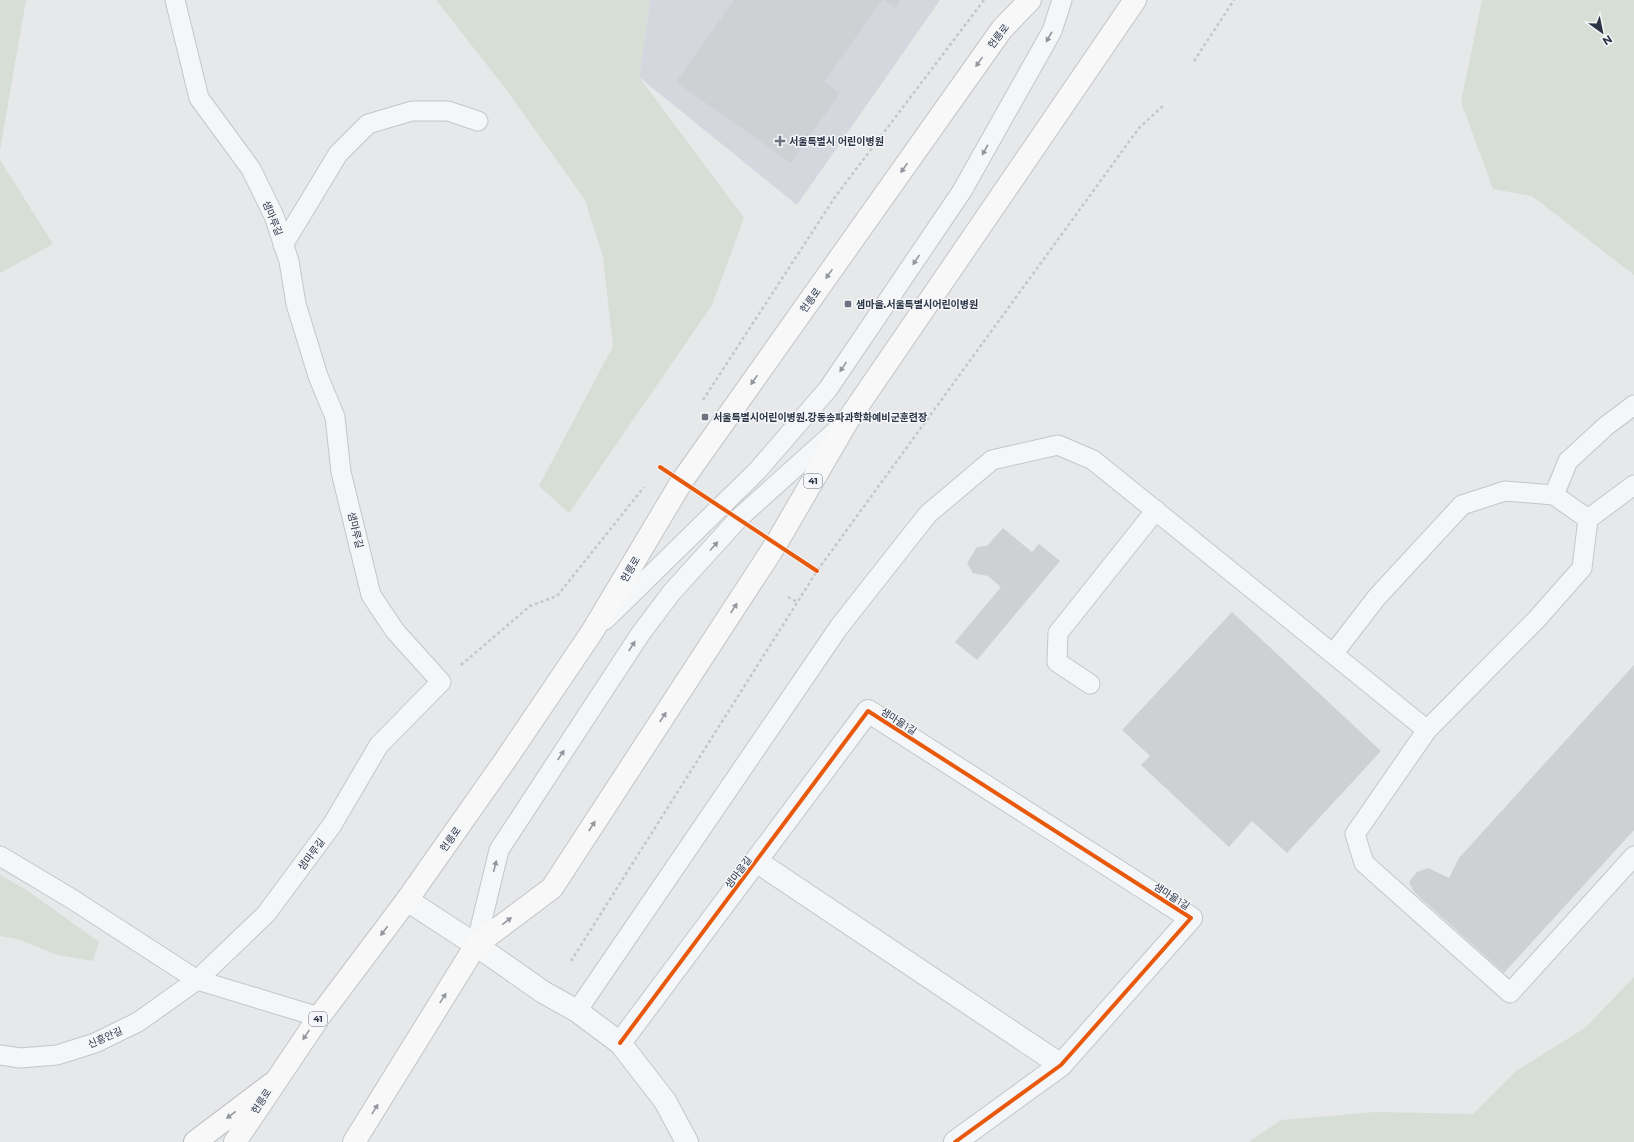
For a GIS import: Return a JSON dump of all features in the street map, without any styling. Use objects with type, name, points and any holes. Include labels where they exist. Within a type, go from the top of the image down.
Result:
[{"type":"main road","name":"헌릉로","points":[[234,1142],[319,1016],[407,900],[504,762],[592,632],[682,481],[1002,29],[1030,0]]},
{"type":"main road","name":"41","points":[[354,1142],[476,945],[552,888],[776,544],[848,420],[1135,0]]},
{"type":"main road","points":[[195,1142],[273,1083]]},
{"type":"street","name":"샘마을길","points":[[620,1043],[868,711]]},
{"type":"street","name":"샘마을1길","points":[[868,711],[1192,918],[1061,1065],[955,1142]]},
{"type":"street","points":[[756,861],[1061,1065]]},
{"type":"street","points":[[407,900],[476,945],[543,992],[577,1011],[620,1043],[665,1101],[687,1142]]},
{"type":"lane","name":"샘마루길","points":[[175,0],[199,98],[251,169],[274,216],[289,261],[296,304],[318,376],[335,417],[341,472],[371,595],[395,631],[441,682],[380,746],[332,825],[266,914],[197,980]]},
{"type":"lane","points":[[592,632],[757,471],[828,389],[962,191],[1052,31],[1062,0]]},
{"type":"lane","points":[[283,245],[338,154],[368,124],[412,112],[448,111],[478,120]]},
{"type":"lane","points":[[1554,495],[1568,461],[1606,426],[1634,406]]},
{"type":"lane","points":[[476,945],[499,850],[640,633],[672,592],[739,518],[848,420]]},
{"type":"lane","points":[[577,1011],[839,627],[928,514],[992,460],[1058,445],[1094,460],[1427,730]]},
{"type":"lane","points":[[1634,485],[1588,519],[1582,568],[1536,620],[1427,730],[1355,834],[1364,863],[1510,994],[1634,856]]},
{"type":"lane","points":[[1333,654],[1377,597],[1462,505],[1505,491],[1554,495],[1588,519]]},
{"type":"lane","points":[[1090,684],[1057,662],[1058,633],[1156,510]]},
{"type":"lane","points":[[0,856],[72,899],[197,980],[319,1016]]},
{"type":"lane","name":"신흥안길","points":[[0,1055],[20,1058],[57,1054],[96,1043],[138,1022],[197,980]]},
{"type":"path","points":[[699,405],[835,197],[984,0]]},
{"type":"path","points":[[1194,62],[1234,0]]},
{"type":"path","points":[[571,961],[724,715],[817,571],[1139,128],[1164,105]]},
{"type":"path","points":[[441,682],[530,606],[557,596],[645,485]]},
{"type":"path","points":[[811,567],[817,571]]},
{"type":"path","points":[[788,598],[797,602]]},
{"type":"shaded area","points":[[0,0],[26,0],[0,150]]},
{"type":"shaded area","points":[[436,0],[650,0],[639,77],[744,218],[712,305],[569,513],[539,486],[613,346],[603,257],[585,200],[505,88]]},
{"type":"shaded area","name":"서울특별시 어린이병원","points":[[650,0],[940,0],[797,205],[639,77]]},
{"type":"shaded area","points":[[1482,0],[1634,0],[1634,275],[1532,196],[1493,189],[1461,102]]},
{"type":"shaded area","points":[[0,160],[53,244],[0,273]]},
{"type":"shaded area","points":[[0,875],[25,889],[99,942],[93,961],[58,955],[17,939],[0,936]]},
{"type":"shaded area","points":[[1634,977],[1634,1142],[1249,1142],[1281,1120],[1376,1112],[1473,1114],[1516,1071],[1585,1028]]},
{"type":"building","points":[[734,0],[882,0],[824,82],[840,93],[791,163],[676,82]]},
{"type":"building","points":[[884,0],[901,0],[895,8]]},
{"type":"building","points":[[1003,528],[1032,552],[1039,544],[1060,561],[977,660],[955,642],[1001,587],[988,576],[973,573],[967,563],[977,547],[987,546]]},
{"type":"building","points":[[1232,612],[1381,751],[1287,853],[1252,821],[1229,847],[1141,765],[1150,756],[1122,730]]},
{"type":"building","points":[[1634,665],[1634,830],[1504,973],[1414,892],[1409,882],[1417,872],[1428,868],[1449,878],[1459,858]]},
{"type":"cycle path","points":[[660,467],[817,571]]},
{"type":"cycle path","points":[[620,1043],[868,711],[1191,918],[1061,1065],[955,1142]]},
{"type":"place","name":"서울특별시 어린이병원","points":[[780,141]]},
{"type":"place","name":"샘마을.서울특별시어린이병원","points":[[848,304]]},
{"type":"place","name":"서울특별시어린이병원.강동송파과학화예비군훈련장","points":[[705,417]]}]
